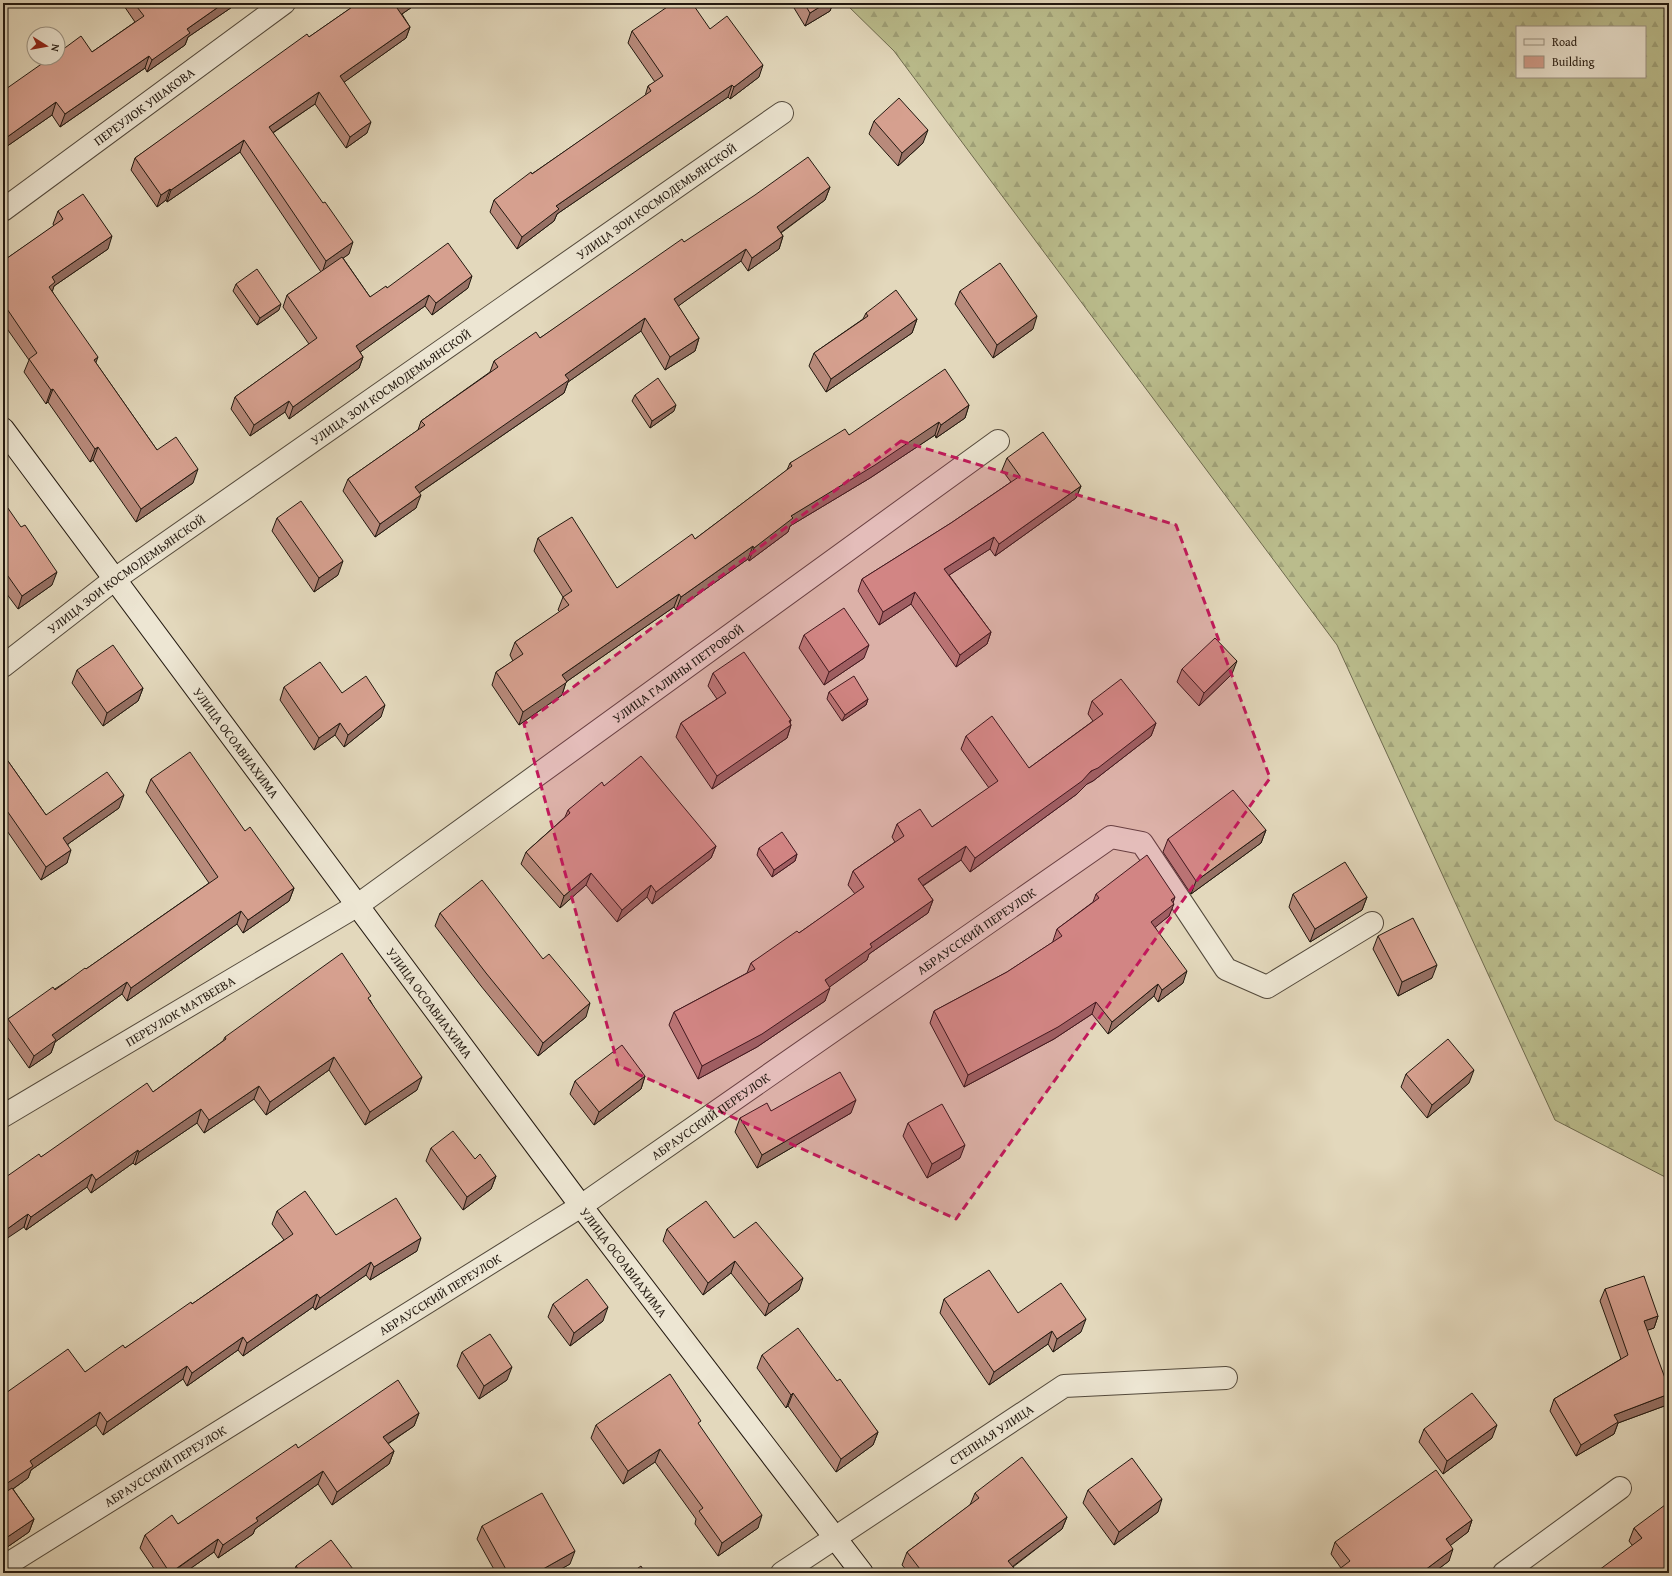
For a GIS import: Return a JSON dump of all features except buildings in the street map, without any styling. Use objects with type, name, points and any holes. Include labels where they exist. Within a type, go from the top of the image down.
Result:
[{"type":"street","name":"ПЕРЕУЛОК УШАКОВА","points":[[3,210],[284,3]]},
{"type":"street","name":"УЛИЦА ЗОИ КОСМОДЕМЬЯНСКОЙ","points":[[3,666],[115,579],[782,113]]},
{"type":"street","name":"УЛИЦА ОСОАВИАХИМА","points":[[3,429],[581,1206],[862,1573]]},
{"type":"street","name":"УЛИЦА ГАЛИНЫ ПЕТРОВОЙ","points":[[358,905],[998,441]]},
{"type":"street","name":"АБРАУССКИЙ ПЕРЕУЛОК","points":[[3,1567],[581,1206],[1111,837],[1142,842],[1226,968],[1267,986],[1372,922]]},
{"type":"street","name":"ПЕРЕУЛОК МАТВЕЕВА","points":[[3,1116],[358,905]]},
{"type":"street","name":"СТЕПНАЯ УЛИЦА","points":[[782,1573],[1064,1386],[1226,1378]]},
{"type":"street","points":[[1504,1573],[1620,1488]]},
{"type":"highlighted area","points":[[901,441],[1176,525],[1270,778],[956,1219],[618,1065],[524,724]]},
{"type":"green space","points":[[845,3],[1669,3],[1669,1179],[1555,1120],[1337,645],[894,51]]}]
